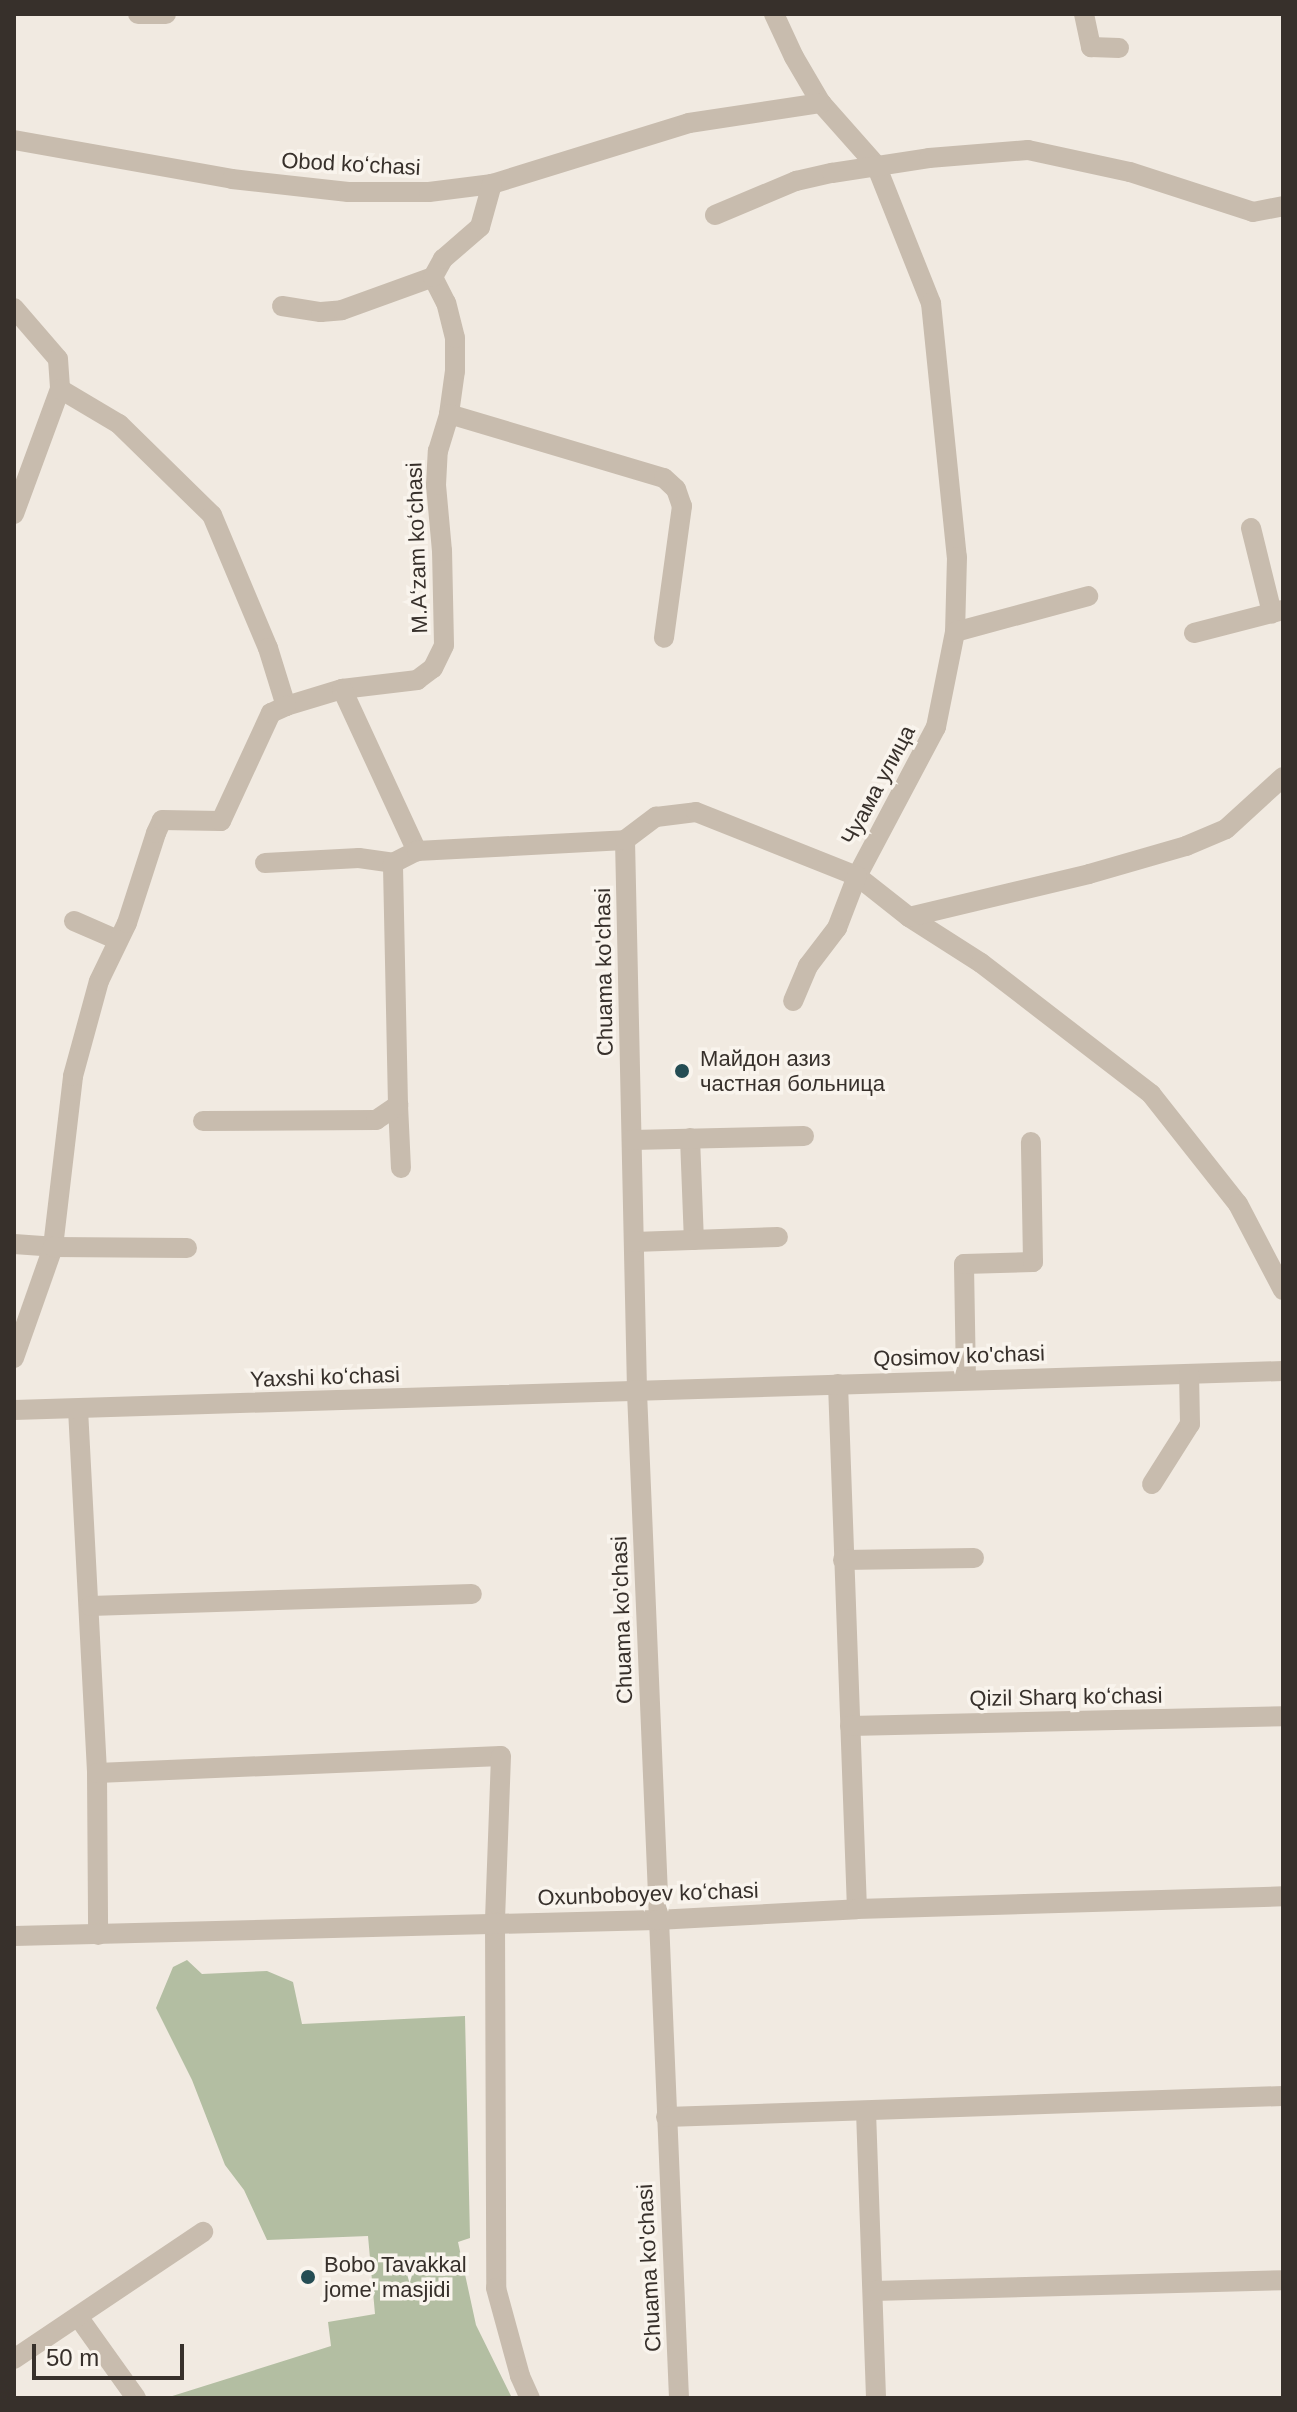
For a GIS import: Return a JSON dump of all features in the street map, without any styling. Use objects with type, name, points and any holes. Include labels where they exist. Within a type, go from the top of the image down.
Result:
[{"type":"street","points":[[138,14],[166,14]]},
{"type":"street","name":"Чуама улица","points":[[774,14],[821,103],[876,165],[931,303],[957,557],[955,632],[936,727],[857,876],[909,917],[981,963],[1151,1094],[1238,1204],[1283,1290]]},
{"type":"street","points":[[1084,14],[1091,47],[1119,48]]},
{"type":"street","name":"Obod koʻchasi","points":[[14,140],[232,179],[348,192],[429,192],[492,184],[689,123],[821,103]]},
{"type":"street","points":[[715,215],[796,181],[876,165],[1028,150],[1130,172],[1253,212],[1283,206]]},
{"type":"street","points":[[282,306],[321,312],[342,310],[433,277],[443,259],[480,227],[492,184]]},
{"type":"street","name":"M.Aʻzam koʻchasi","points":[[286,706],[342,689],[417,680],[433,668],[444,645],[442,551],[436,485],[438,451],[449,414],[455,371],[455,338],[446,303],[433,277]]},
{"type":"street","points":[[14,308],[58,359],[60,389],[14,514]]},
{"type":"street","points":[[14,1358],[53,1247],[73,1076],[99,981],[127,923],[162,820],[221,821],[271,713],[286,706],[268,648],[212,515],[119,424],[60,389]]},
{"type":"street","points":[[449,414],[664,478],[676,489],[682,506],[664,638]]},
{"type":"street","points":[[1194,633],[1277,612],[1251,528]]},
{"type":"street","points":[[955,632],[1088,596]]},
{"type":"street","points":[[342,689],[417,851]]},
{"type":"street","points":[[909,917],[1089,874],[1186,846],[1226,829],[1283,777]]},
{"type":"street","points":[[265,863],[359,858],[393,863],[417,851],[625,840],[656,817],[696,812],[857,876],[837,928],[808,966],[793,1001]]},
{"type":"street","name":"Chuama ko'chasi","points":[[625,840],[637,1392],[679,2398]]},
{"type":"street","points":[[393,863],[401,1168]]},
{"type":"street","points":[[74,921],[118,940]]},
{"type":"street","points":[[203,1121],[376,1120],[398,1105]]},
{"type":"street","points":[[632,1140],[804,1136]]},
{"type":"street","points":[[690,1138],[694,1240]]},
{"type":"street","points":[[966,1380],[964,1264],[1033,1262],[1031,1142]]},
{"type":"street","points":[[634,1242],[778,1237]]},
{"type":"street","points":[[14,1244],[187,1248]]},
{"type":"street","name":"Qosimov ko'chasi","points":[[637,1392],[1283,1371]]},
{"type":"street","points":[[1152,1484],[1190,1424],[1189,1374]]},
{"type":"street","points":[[838,1384],[857,1909]]},
{"type":"street","name":"Yaxshi koʻchasi","points":[[14,1410],[637,1392]]},
{"type":"street","points":[[78,1409],[97,1773],[98,1935]]},
{"type":"street","points":[[843,1560],[974,1558]]},
{"type":"street","points":[[90,1606],[472,1594]]},
{"type":"street","name":"Qizil Sharq koʻchasi","points":[[850,1726],[1283,1716]]},
{"type":"street","points":[[97,1773],[501,1756],[495,1922],[496,2288],[520,2376],[530,2398]]},
{"type":"street","name":"Oxunboboyev koʻchasi","points":[[14,1936],[657,1920],[857,1909],[1283,1896]]},
{"type":"street","points":[[666,2117],[1283,2096]]},
{"type":"street","points":[[866,2111],[876,2398]]},
{"type":"street","points":[[14,2359],[203,2232]]},
{"type":"street","points":[[873,2291],[1283,2280]]},
{"type":"street","points":[[79,2318],[136,2398]]},
{"type":"green space","points":[[187,1960],[202,1974],[267,1971],[293,1982],[302,2024],[465,2016],[470,2238],[458,2242],[476,2325],[512,2398],[166,2398],[331,2346],[328,2322],[375,2314],[368,2236],[267,2240],[244,2190],[225,2165],[192,2080],[156,2008],[173,1967]]},
{"type":"place","name":"Майдон азиз частная больница","points":[[682,1071]]},
{"type":"place","name":"Bobo Tavakkal jome' masjidi","points":[[308,2277]]}]
